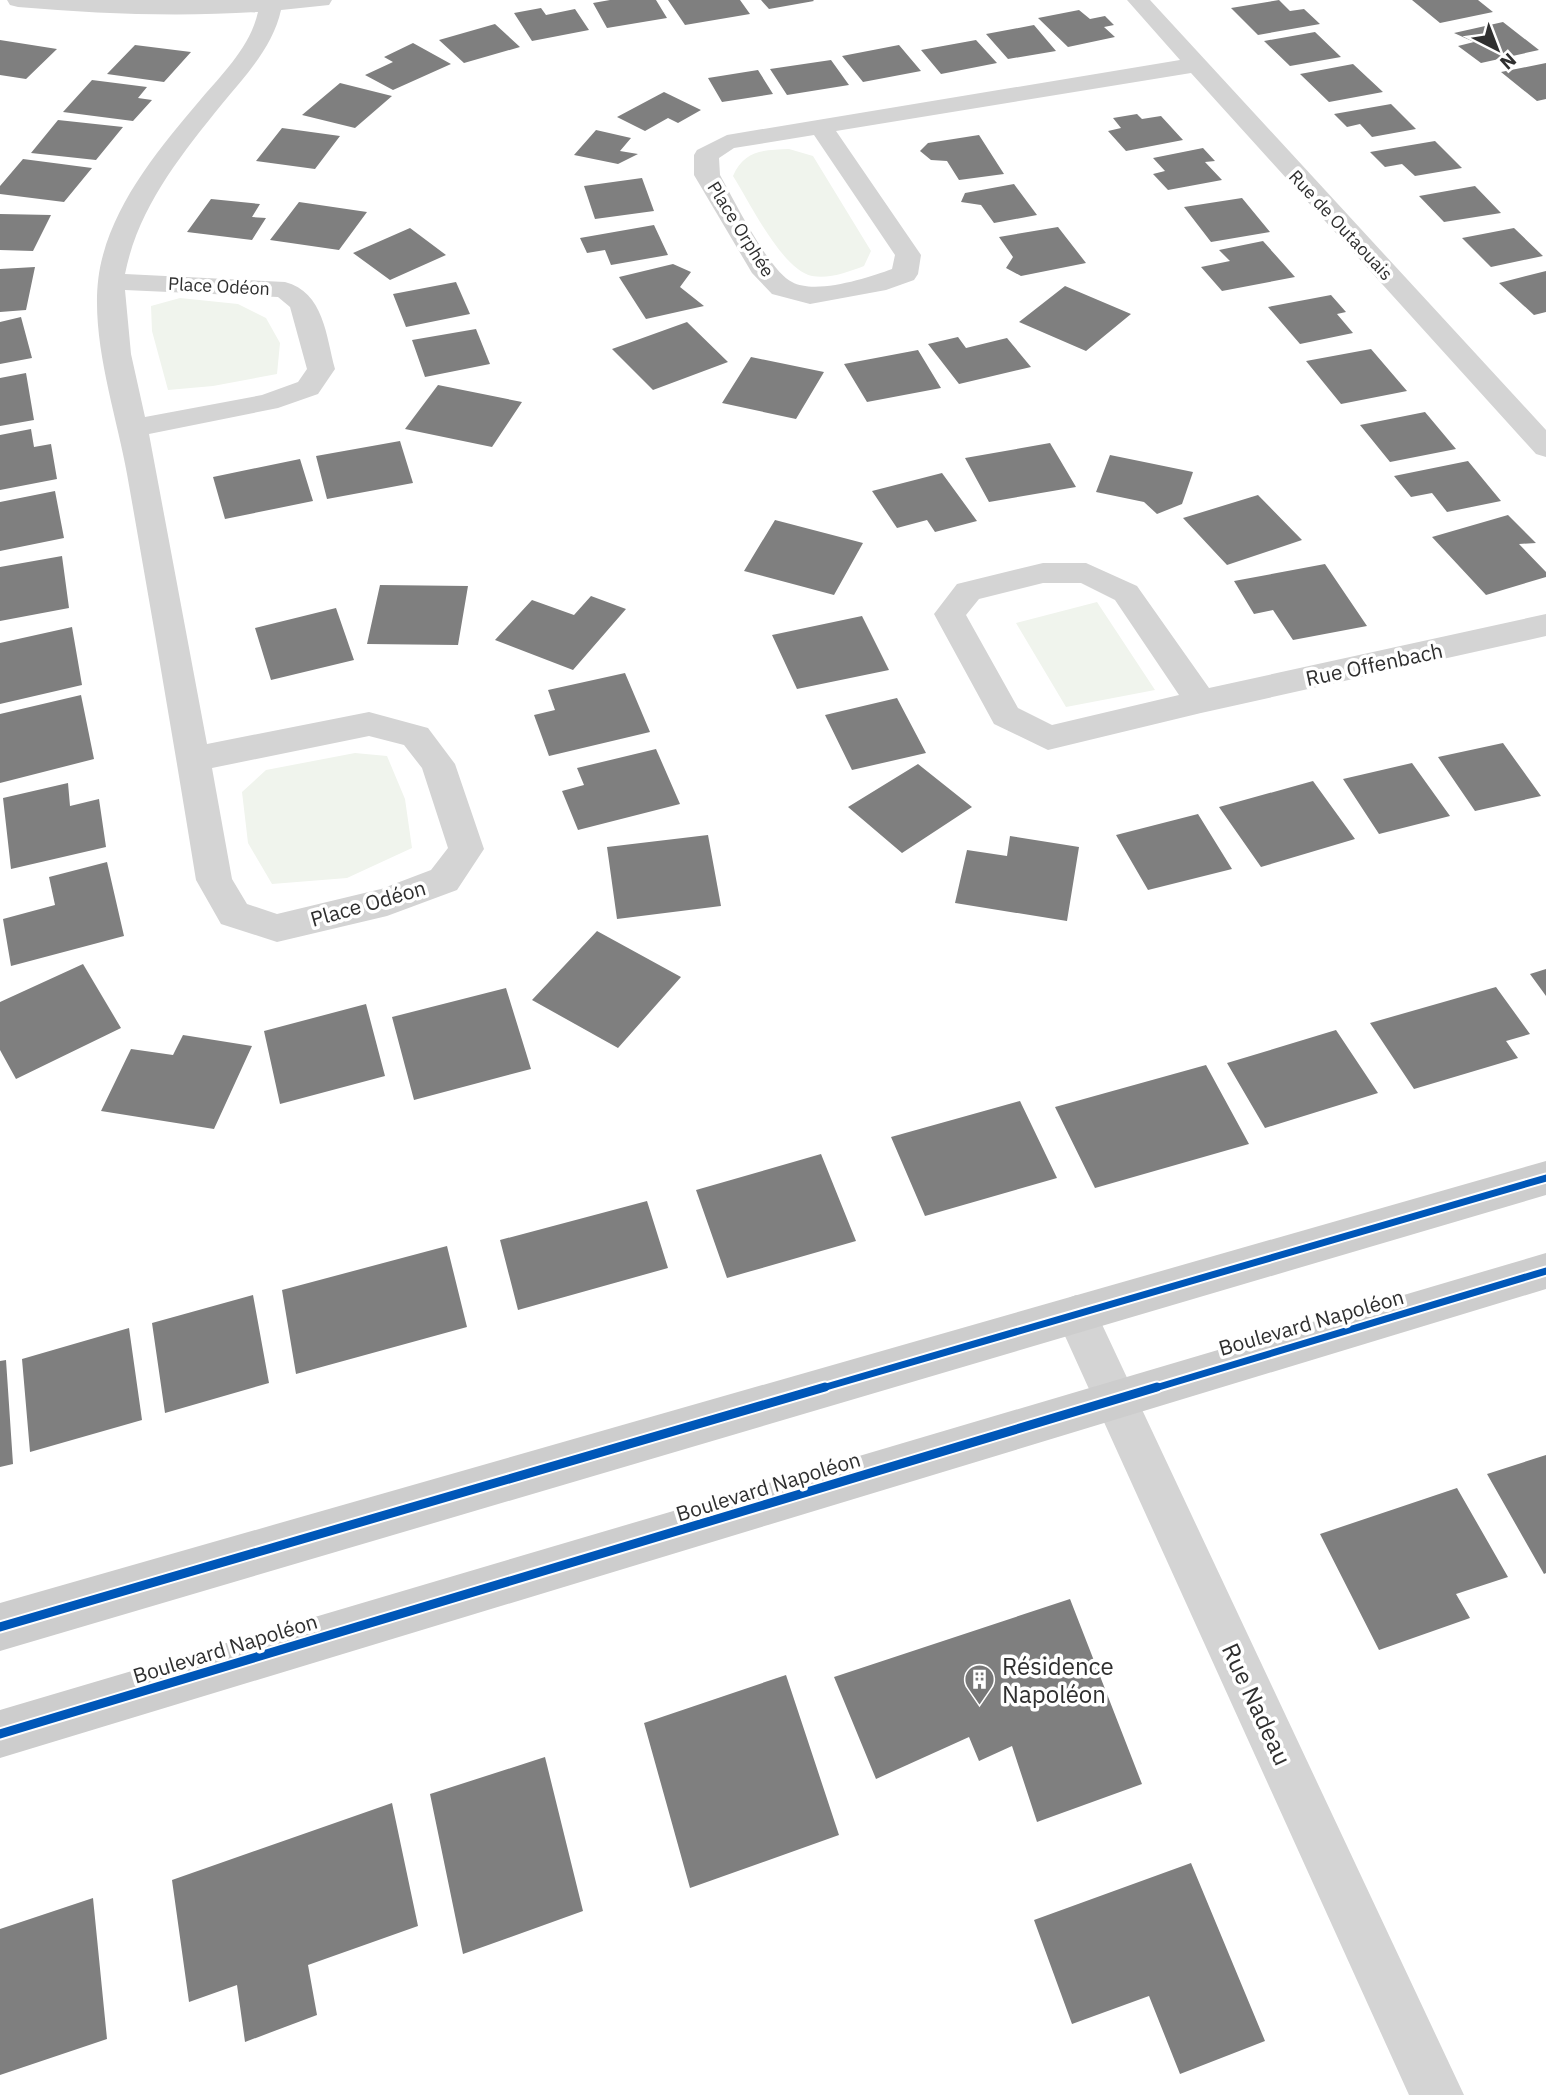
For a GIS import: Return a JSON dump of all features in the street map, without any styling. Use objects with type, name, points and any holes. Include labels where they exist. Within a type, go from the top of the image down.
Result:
[{"type":"street","points":[[18,0],[155,8],[321,0]]},
{"type":"street","name":"Rue de Outaouais","points":[[1138,0],[1546,448]]},
{"type":"street","name":"Place Odéon","points":[[194,759],[369,724],[416,736],[438,764],[467,849],[444,880],[387,902],[277,928],[234,914],[214,880],[134,428],[111,318],[114,257],[125,226],[144,192],[210,102],[244,63],[267,23],[271,4]]},
{"type":"street","name":"Place Orphée","points":[[821,127],[908,255],[905,274],[876,284],[810,296],[782,288],[765,273],[707,175],[706,155],[727,142],[1195,65]]},
{"type":"street","name":"Place Odéon","points":[[113,282],[285,290],[303,303],[321,369],[307,388],[268,402],[134,428]]},
{"type":"street","name":"Rue Offenbach","points":[[1202,701],[1126,593],[1086,573],[1043,573],[968,590],[950,614],[1006,716],[1048,738],[1546,625]]},
{"type":"street","points":[[0,1627],[1546,1178]]},
{"type":"street","name":"Boulevard Napoléon","points":[[0,1734],[1546,1272]]},
{"type":"street","name":"Rue Nadeau","points":[[1076,1314],[1437,2095]]},
{"type":"shaded area","points":[[789,149],[813,156],[871,251],[864,266],[832,276],[812,276],[789,261],[767,233],[733,176],[749,156],[763,151]]},
{"type":"shaded area","points":[[180,298],[238,304],[266,318],[280,343],[277,374],[213,386],[168,390],[152,331],[151,306]]},
{"type":"shaded area","points":[[1097,602],[1155,690],[1066,707],[1016,623]]},
{"type":"shaded area","points":[[355,753],[387,756],[405,799],[412,848],[347,878],[272,884],[248,843],[242,792],[266,770]]},
{"type":"building","points":[[610,0],[656,0],[667,18],[607,28],[593,3]]},
{"type":"building","points":[[668,0],[740,0],[750,14],[685,25]]},
{"type":"building","points":[[761,0],[813,0],[814,1],[769,9]]},
{"type":"building","points":[[1279,0],[1290,11],[1304,9],[1320,24],[1258,35],[1231,8]]},
{"type":"building","points":[[1412,0],[1478,0],[1493,12],[1440,23]]},
{"type":"building","points":[[541,8],[546,15],[575,9],[589,30],[532,41],[514,13]]},
{"type":"building","points":[[1079,10],[1090,19],[1105,16],[1114,25],[1104,27],[1115,37],[1068,47],[1038,18]]},
{"type":"building","points":[[1503,22],[1539,50],[1481,63],[1458,46],[1474,42],[1454,33]]},
{"type":"building","points":[[495,24],[520,47],[464,63],[439,40]]},
{"type":"building","points":[[1034,25],[1056,51],[1008,59],[986,34]]},
{"type":"building","points":[[1315,32],[1341,57],[1290,66],[1264,41]]},
{"type":"building","points":[[0,40],[57,49],[26,79],[0,75]]},
{"type":"building","points":[[976,40],[997,63],[941,74],[921,50]]},
{"type":"building","points":[[413,43],[451,64],[393,90],[365,75],[393,62],[384,57]]},
{"type":"building","points":[[135,45],[191,52],[164,82],[107,74]]},
{"type":"building","points":[[899,45],[921,71],[863,82],[842,56]]},
{"type":"building","points":[[831,60],[849,85],[787,95],[770,69]]},
{"type":"building","points":[[1546,63],[1546,99],[1537,101],[1501,72]]},
{"type":"building","points":[[1353,64],[1383,92],[1329,102],[1300,74]]},
{"type":"building","points":[[758,70],[773,94],[722,102],[708,78]]},
{"type":"building","points":[[92,80],[147,87],[138,98],[152,100],[133,121],[63,112]]},
{"type":"building","points":[[340,83],[392,96],[355,128],[302,115]]},
{"type":"building","points":[[664,92],[701,110],[678,123],[668,118],[645,131],[617,117]]},
{"type":"building","points":[[1391,104],[1416,129],[1372,137],[1360,124],[1347,127],[1334,114]]},
{"type":"building","points":[[1137,114],[1142,119],[1161,116],[1183,140],[1126,151],[1108,131],[1121,128],[1113,118]]},
{"type":"building","points":[[58,120],[123,127],[96,160],[31,153]]},
{"type":"building","points":[[282,128],[340,136],[315,169],[256,161]]},
{"type":"building","points":[[596,130],[631,138],[620,151],[638,154],[618,164],[574,155]]},
{"type":"building","points":[[979,135],[1004,174],[959,180],[947,161],[931,160],[920,151],[928,143]]},
{"type":"building","points":[[1435,141],[1462,168],[1415,176],[1402,164],[1385,167],[1370,152]]},
{"type":"building","points":[[1203,148],[1215,161],[1205,162],[1222,180],[1168,190],[1153,174],[1165,171],[1153,158]]},
{"type":"building","points":[[23,159],[92,168],[64,202],[0,194],[0,186]]},
{"type":"building","points":[[642,178],[654,211],[595,219],[584,186]]},
{"type":"building","points":[[1014,184],[1037,215],[994,223],[981,205],[961,202],[965,193]]},
{"type":"building","points":[[1475,186],[1501,213],[1444,222],[1419,196]]},
{"type":"building","points":[[1242,198],[1270,232],[1211,242],[1184,207]]},
{"type":"building","points":[[211,199],[260,204],[252,217],[266,218],[252,240],[187,232]]},
{"type":"building","points":[[299,202],[367,212],[339,250],[270,240]]},
{"type":"building","points":[[0,214],[51,215],[33,251],[0,250]]},
{"type":"building","points":[[654,225],[668,255],[611,265],[605,250],[587,253],[580,238]]},
{"type":"building","points":[[1058,227],[1086,263],[1021,276],[1006,268],[1013,257],[999,237]]},
{"type":"building","points":[[410,228],[446,255],[390,280],[353,253]]},
{"type":"building","points":[[1514,228],[1543,256],[1491,267],[1462,238]]},
{"type":"building","points":[[1263,241],[1295,277],[1222,291],[1201,267],[1230,261],[1219,250]]},
{"type":"building","points":[[673,264],[691,272],[680,287],[704,306],[646,319],[619,277]]},
{"type":"building","points":[[35,267],[26,310],[0,312],[0,269]]},
{"type":"building","points":[[1546,271],[1546,312],[1534,315],[1499,283]]},
{"type":"building","points":[[456,282],[470,314],[406,327],[393,294]]},
{"type":"building","points":[[1065,286],[1131,314],[1086,351],[1019,322]]},
{"type":"building","points":[[1331,295],[1346,312],[1337,314],[1353,333],[1300,344],[1268,307]]},
{"type":"building","points":[[21,317],[32,358],[0,364],[0,322]]},
{"type":"building","points":[[687,322],[728,362],[653,390],[612,349]]},
{"type":"building","points":[[476,329],[490,364],[425,377],[412,340]]},
{"type":"building","points":[[958,337],[966,348],[1007,338],[1031,367],[959,384],[928,344]]},
{"type":"building","points":[[1371,349],[1407,391],[1341,404],[1306,361]]},
{"type":"building","points":[[918,350],[941,388],[867,402],[844,364]]},
{"type":"building","points":[[751,357],[824,372],[796,419],[722,403]]},
{"type":"building","points":[[26,373],[34,420],[0,426],[0,378]]},
{"type":"building","points":[[438,385],[522,402],[492,447],[405,429]]},
{"type":"building","points":[[1425,412],[1456,449],[1390,462],[1360,425]]},
{"type":"building","points":[[31,429],[34,447],[51,444],[57,479],[0,490],[0,435]]},
{"type":"building","points":[[400,441],[413,483],[327,499],[316,456]]},
{"type":"building","points":[[1050,443],[1076,487],[989,502],[965,458]]},
{"type":"building","points":[[1110,455],[1193,472],[1182,504],[1157,514],[1144,502],[1096,492]]},
{"type":"building","points":[[300,459],[313,501],[225,519],[213,477]]},
{"type":"building","points":[[1468,461],[1501,501],[1447,512],[1432,493],[1411,497],[1394,476]]},
{"type":"building","points":[[942,473],[977,521],[935,532],[927,520],[897,528],[872,491]]},
{"type":"building","points":[[55,491],[64,538],[0,551],[0,502]]},
{"type":"building","points":[[1258,495],[1302,540],[1227,565],[1183,518]]},
{"type":"building","points":[[1508,515],[1536,543],[1519,544],[1546,572],[1546,577],[1486,595],[1432,537]]},
{"type":"building","points":[[775,520],[863,543],[834,595],[744,571]]},
{"type":"building","points":[[62,556],[69,608],[0,621],[0,567]]},
{"type":"building","points":[[1325,564],[1367,626],[1293,640],[1273,610],[1254,614],[1234,581]]},
{"type":"building","points":[[380,585],[468,586],[458,645],[367,644]]},
{"type":"building","points":[[591,596],[626,609],[573,670],[495,640],[532,600],[574,615]]},
{"type":"building","points":[[336,608],[354,660],[271,680],[255,628]]},
{"type":"building","points":[[862,616],[889,670],[797,689],[772,635]]},
{"type":"building","points":[[72,627],[82,685],[0,704],[0,643]]},
{"type":"building","points":[[625,673],[650,732],[549,756],[534,715],[555,710],[548,690]]},
{"type":"building","points":[[81,695],[94,759],[0,783],[0,714]]},
{"type":"building","points":[[897,698],[926,753],[852,770],[825,715]]},
{"type":"building","points":[[1503,743],[1541,796],[1475,811],[1438,757]]},
{"type":"building","points":[[656,749],[680,804],[578,830],[562,791],[584,785],[577,768]]},
{"type":"building","points":[[1412,763],[1450,816],[1379,834],[1343,779]]},
{"type":"building","points":[[918,764],[972,807],[902,853],[848,807]]},
{"type":"building","points":[[1313,781],[1355,839],[1261,867],[1219,807]]},
{"type":"building","points":[[68,783],[70,806],[99,799],[106,847],[11,869],[3,798]]},
{"type":"building","points":[[1198,814],[1232,869],[1148,890],[1116,835]]},
{"type":"building","points":[[708,835],[721,906],[617,919],[607,847]]},
{"type":"building","points":[[1010,836],[1079,847],[1067,921],[955,903],[967,850],[1007,856]]},
{"type":"building","points":[[107,862],[124,936],[11,966],[3,919],[55,905],[49,877]]},
{"type":"building","points":[[597,931],[681,977],[618,1048],[532,1000]]},
{"type":"building","points":[[83,964],[121,1028],[16,1079],[0,1050],[0,1002]]},
{"type":"building","points":[[1546,969],[1546,996],[1530,974]]},
{"type":"building","points":[[1496,987],[1530,1034],[1506,1041],[1518,1058],[1414,1089],[1370,1023]]},
{"type":"building","points":[[506,988],[531,1069],[414,1100],[392,1017]]},
{"type":"building","points":[[366,1004],[385,1076],[280,1104],[264,1031]]},
{"type":"building","points":[[1336,1030],[1378,1093],[1265,1128],[1227,1063]]},
{"type":"building","points":[[183,1035],[252,1046],[214,1129],[101,1111],[131,1049],[173,1055]]},
{"type":"building","points":[[1206,1065],[1249,1144],[1095,1188],[1055,1107]]},
{"type":"building","points":[[1020,1101],[1057,1178],[925,1216],[891,1137]]},
{"type":"building","points":[[821,1154],[856,1241],[727,1278],[696,1190]]},
{"type":"building","points":[[647,1201],[668,1268],[518,1310],[500,1240]]},
{"type":"building","points":[[447,1246],[467,1327],[296,1374],[282,1290]]},
{"type":"building","points":[[253,1295],[269,1383],[165,1413],[152,1323]]},
{"type":"building","points":[[129,1328],[142,1420],[30,1452],[22,1359]]},
{"type":"building","points":[[6,1360],[13,1464],[0,1467],[0,1361]]},
{"type":"building","points":[[1546,1455],[1546,1573],[1544,1574],[1487,1474]]},
{"type":"building","points":[[1457,1488],[1508,1577],[1456,1594],[1470,1618],[1379,1650],[1320,1534]]},
{"type":"building","name":"Résidence Napoléon","points":[[1070,1599],[1142,1784],[1037,1822],[1012,1746],[979,1761],[969,1737],[876,1779],[834,1677]]},
{"type":"building","points":[[786,1675],[839,1835],[690,1888],[644,1723]]},
{"type":"building","points":[[545,1757],[583,1911],[463,1954],[430,1794]]},
{"type":"building","points":[[392,1803],[418,1926],[308,1965],[317,2015],[245,2042],[237,1985],[189,2002],[172,1880]]},
{"type":"building","points":[[1191,1863],[1265,2041],[1180,2074],[1149,1996],[1072,2024],[1034,1920]]},
{"type":"building","points":[[93,1898],[107,2039],[0,2075],[0,1929]]},
{"type":"cycle path","points":[[0,1627],[1546,1178]]},
{"type":"cycle path","points":[[0,1734],[1546,1271]]},
{"type":"place","name":"Résidence Napoléon","points":[[979,1707]]}]
